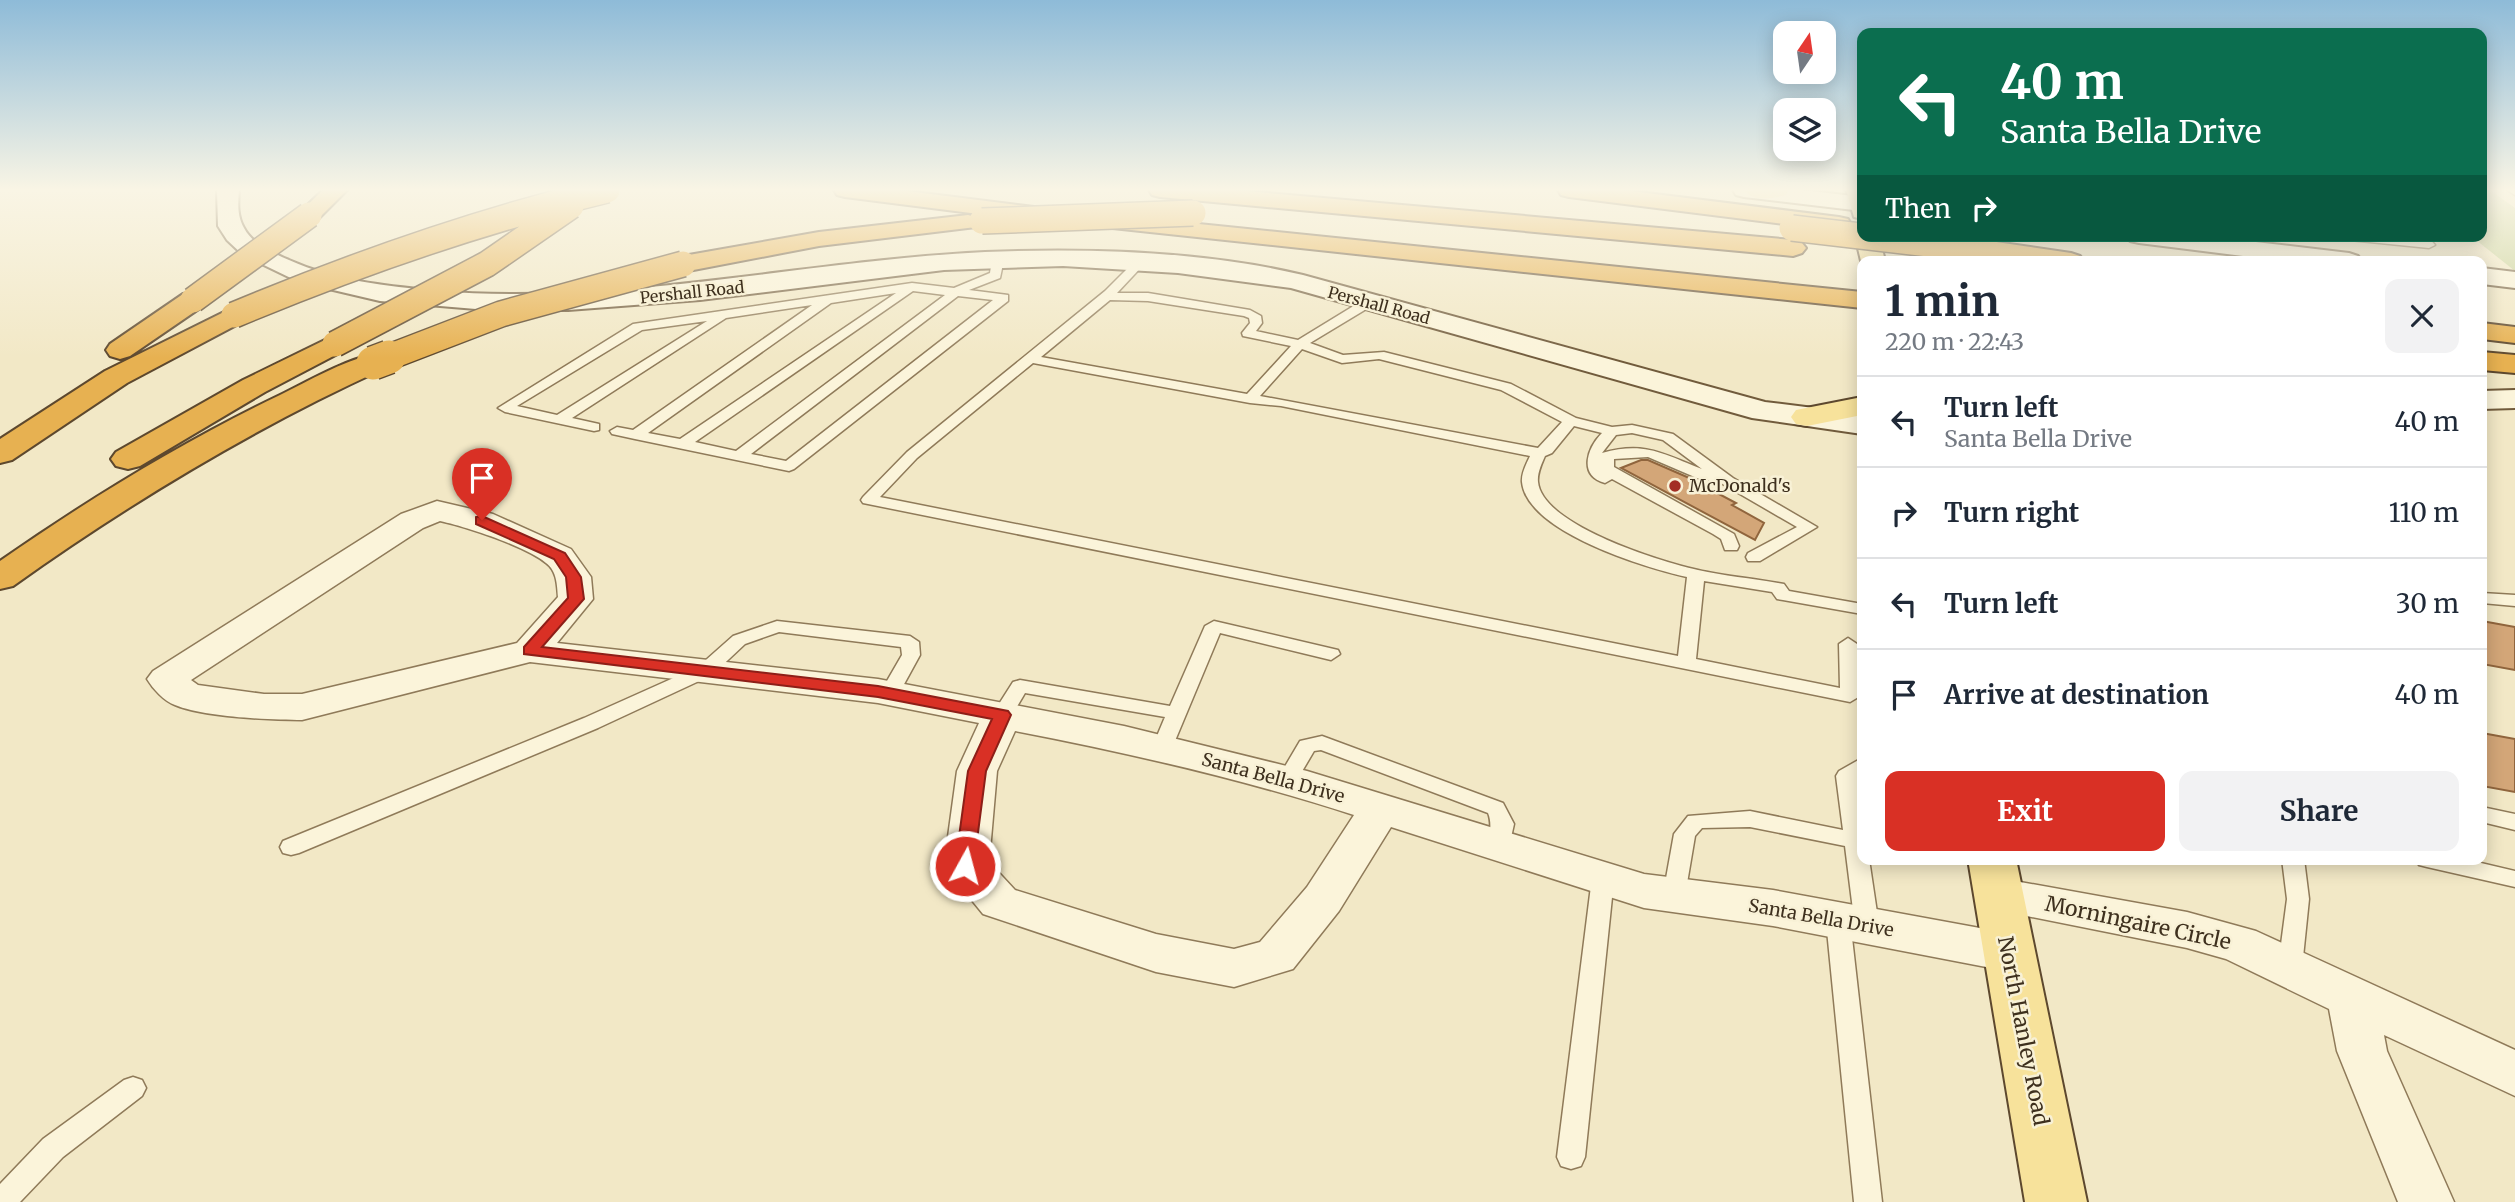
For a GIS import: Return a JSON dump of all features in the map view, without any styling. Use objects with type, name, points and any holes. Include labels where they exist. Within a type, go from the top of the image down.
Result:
[{"type":"highway","points":[[0,434],[266,246]]},
{"type":"highway","points":[[0,453],[116,377],[234,315],[334,273],[409,246]]},
{"type":"highway","points":[[0,548],[105,474],[168,435],[516,246]]},
{"type":"highway","points":[[0,578],[73,526],[221,435],[302,394],[373,363],[501,314],[683,264],[780,246]]},
{"type":"highway","points":[[1346,246],[1857,299]]},
{"type":"highway","points":[[1856,246],[1898,256]]},
{"type":"highway","points":[[1940,246],[2030,256]]},
{"type":"highway","points":[[1964,246],[1988,251]]},
{"type":"highway","points":[[1768,290],[1829,307],[1857,323]]},
{"type":"highway","points":[[2487,311],[2515,314]]},
{"type":"highway","points":[[2487,332],[2515,335]]},
{"type":"highway","points":[[2487,361],[2515,364]]},
{"type":"main road","points":[[1807,417],[1857,407]]},
{"type":"main road","name":"North Hanley Road","points":[[1989,870],[2056,1202]]},
{"type":"street","name":"Pershall Road","points":[[246,246],[269,260],[331,283],[439,299],[511,302],[647,297],[905,266],[998,259],[1141,261],[1260,275],[1369,302],[1763,411],[1857,423]]},
{"type":"street","points":[[2255,246],[2318,256]]},
{"type":"street","points":[[2487,277],[2515,280]]},
{"type":"street","points":[[2487,400],[2515,399]]},
{"type":"street","points":[[437,511],[482,520],[559,556],[574,577],[576,599],[530,651],[302,707],[264,707],[187,696],[166,680],[412,521],[437,511]]},
{"type":"street","name":"Santa Bella Drive","points":[[530,651],[890,693],[1002,715],[1169,731],[1287,780],[1644,891],[1852,923],[2007,952]]},
{"type":"street","points":[[1002,715],[977,771],[965,866],[999,902],[1156,953],[1234,968],[1276,956],[1324,899],[1381,808]]},
{"type":"street","name":"Morningaire Circle","points":[[1989,870],[2239,944],[2351,994],[2515,1074]]},
{"type":"street","points":[[2351,994],[2362,1051],[2426,1202]]},
{"type":"lane","points":[[738,456],[959,290],[996,275],[998,259]]},
{"type":"lane","points":[[1141,261],[1107,296],[912,455],[869,500],[1850,696],[1848,644]]},
{"type":"lane","points":[[683,444],[912,287]]},
{"type":"lane","points":[[594,427],[505,408],[638,327],[912,287],[959,290],[1004,298],[789,466],[617,432]]},
{"type":"lane","points":[[1107,296],[1148,297],[1246,313],[1255,316],[1256,323],[1248,333],[1300,344],[1342,359],[1379,355],[1506,387],[1571,421],[1612,431],[1632,429],[1668,437],[1728,481],[1810,527],[1754,557]]},
{"type":"lane","points":[[635,435],[828,300]]},
{"type":"lane","points":[[1250,399],[1300,344],[1369,302]]},
{"type":"lane","points":[[560,419],[726,314]]},
{"type":"lane","points":[[1030,359],[1250,399],[1281,402],[1539,453],[1547,450],[1571,421]]},
{"type":"lane","points":[[1612,431],[1597,444],[1592,458],[1596,472],[1616,488],[1754,557]]},
{"type":"lane","points":[[1728,481],[1706,476],[1647,450],[1621,450],[1607,456],[1605,465],[1608,470],[1720,531],[1731,546]]},
{"type":"lane","points":[[1539,453],[1530,483],[1545,510],[1570,527],[1620,550],[1696,575],[1778,588],[1783,596],[1857,608]]},
{"type":"lane","points":[[1754,557],[1755,584]]},
{"type":"lane","points":[[1686,663],[1696,575]]},
{"type":"lane","points":[[1778,588],[1783,583],[1857,596]]},
{"type":"lane","points":[[2487,599],[2511,602],[2515,600]]},
{"type":"lane","points":[[291,847],[591,723],[705,671],[739,640],[778,626],[910,642],[911,655],[890,693]]},
{"type":"lane","points":[[1169,731],[1214,626],[1331,654]]},
{"type":"lane","points":[[1287,780],[1307,746],[1322,743],[1496,808],[1503,824],[1500,845]]},
{"type":"lane","points":[[1857,768],[1846,776],[1857,836]]},
{"type":"lane","points":[[2487,816],[2515,822]]},
{"type":"lane","points":[[1674,895],[1685,834],[1696,821],[1750,818],[1857,841]]},
{"type":"lane","points":[[1857,855],[1852,923],[1868,1202]]},
{"type":"lane","points":[[2290,967],[2298,899],[2293,865]]},
{"type":"lane","points":[[2453,865],[2515,879]]},
{"type":"lane","points":[[1571,1157],[1602,878]]},
{"type":"lane","points":[[1,1202],[53,1148],[133,1088]]},
{"type":"green space","points":[[2484,246],[2515,246],[2515,271]]},
{"type":"building","name":"McDonald's","points":[[1648,460],[1687,477],[1736,503],[1732,505],[1764,523],[1755,540],[1621,468]]},
{"type":"building","points":[[2487,622],[2515,627],[2515,670],[2487,665]]},
{"type":"building","points":[[2487,734],[2515,739],[2515,792],[2487,787]]},
{"type":"place","name":"McDonald's","points":[[1675,486]]},
{"type":"route","points":[[482,520],[559,556],[574,577],[576,599],[530,651],[878,691],[1002,715],[977,771],[965,866]]}]
